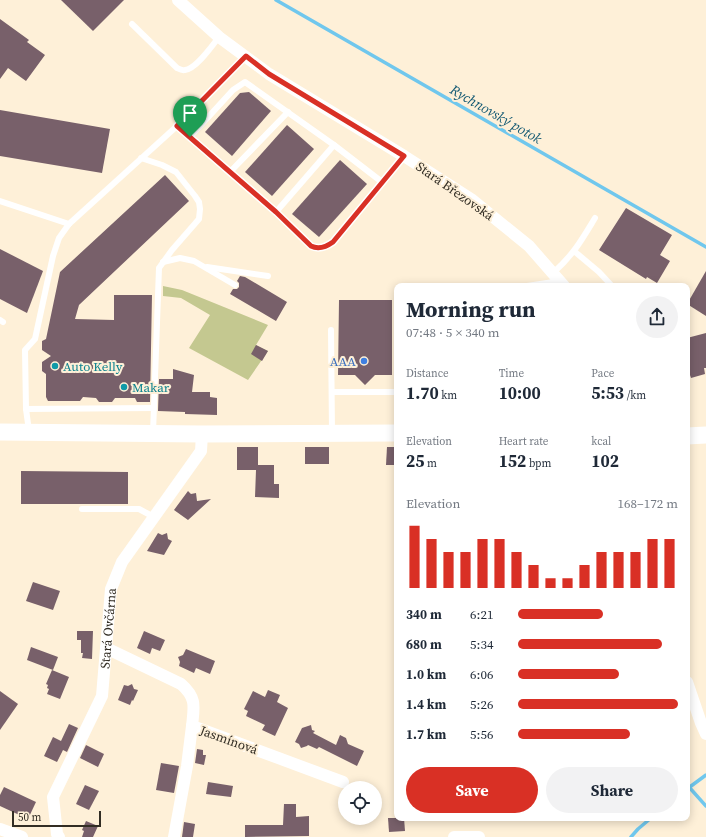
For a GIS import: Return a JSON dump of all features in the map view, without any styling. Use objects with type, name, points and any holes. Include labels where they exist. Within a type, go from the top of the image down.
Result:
[{"type":"main road","points":[[0,432],[153,434],[394,433]]},
{"type":"main road","points":[[690,436],[706,435]]},
{"type":"street","name":"Stará Březovská","points":[[178,0],[219,38],[269,74],[404,156],[471,199],[529,246],[559,280]]},
{"type":"street","name":"Stará Ovčárna","points":[[59,837],[57,834],[53,797],[102,696],[112,589],[122,562],[201,452],[202,434]]},
{"type":"street","name":"Jasmínová","points":[[106,648],[181,684],[190,692],[194,706],[192,726],[340,781]]},
{"type":"street","points":[[690,691],[706,734]]},
{"type":"street","points":[[174,837],[187,766],[192,726]]},
{"type":"street","points":[[0,828],[22,837]]},
{"type":"street","points":[[454,837],[479,837]]},
{"type":"lane","points":[[132,24],[177,68],[181,70],[187,70],[193,66],[219,38]]},
{"type":"lane","points":[[29,432],[26,409],[25,350],[35,339],[53,256],[59,238],[70,224],[177,126],[246,56]]},
{"type":"lane","points":[[190,137],[233,90],[245,82],[334,145],[382,182]]},
{"type":"lane","points":[[230,172],[288,112]]},
{"type":"lane","points":[[177,126],[276,212],[311,246],[316,248],[327,246],[333,242],[404,156]]},
{"type":"lane","points":[[276,212],[334,145]]},
{"type":"lane","points":[[141,158],[162,165],[176,172],[199,202],[200,209],[199,219],[172,250],[159,268],[153,434]]},
{"type":"lane","points":[[0,201],[70,224]]},
{"type":"lane","points":[[543,283],[559,280],[567,260],[580,244],[595,218]]},
{"type":"lane","points":[[574,251],[599,272],[609,283]]},
{"type":"lane","points":[[163,262],[180,258],[194,261],[235,285]]},
{"type":"lane","points":[[204,267],[268,276]]},
{"type":"lane","points":[[332,330],[332,433]]},
{"type":"lane","points":[[332,392],[394,392]]},
{"type":"lane","points":[[26,409],[153,408]]},
{"type":"lane","points":[[82,509],[140,509],[154,517]]},
{"type":"green space","points":[[163,286],[182,290],[268,325],[256,345],[268,351],[248,380],[189,348],[210,315],[181,298],[163,296]]},
{"type":"building","points":[[61,0],[124,0],[93,31]]},
{"type":"building","points":[[0,19],[29,40],[27,42],[45,55],[26,81],[8,68],[0,79]]},
{"type":"building","points":[[249,92],[271,111],[232,156],[205,132],[240,93]]},
{"type":"building","points":[[0,110],[110,129],[102,173],[0,156]]},
{"type":"building","points":[[287,125],[314,149],[272,196],[245,172]]},
{"type":"building","points":[[340,160],[367,184],[319,237],[292,214]]},
{"type":"building","points":[[165,175],[189,201],[79,305],[75,319],[114,320],[114,295],[152,295],[150,402],[137,402],[135,398],[115,398],[112,402],[99,402],[96,398],[83,397],[80,401],[48,401],[46,397],[46,374],[42,371],[42,362],[51,356],[42,350],[42,341],[46,339],[60,272]]},
{"type":"building","points":[[626,208],[672,235],[660,255],[670,261],[657,283],[647,277],[646,279],[599,250]]},
{"type":"building","points":[[0,249],[43,271],[27,313],[0,299]]},
{"type":"building","points":[[706,271],[706,316],[690,306],[690,299]]},
{"type":"building","points":[[240,276],[245,277],[287,302],[276,321],[230,294],[233,289],[237,289],[239,287],[239,283],[237,281]]},
{"type":"building","points":[[339,300],[392,300],[392,375],[375,375],[365,385],[355,375],[338,375]]},
{"type":"building","points":[[706,333],[705,374],[691,378],[690,375],[690,337]]},
{"type":"building","points":[[256,345],[268,351],[262,361],[251,354]]},
{"type":"building","points":[[173,369],[194,375],[192,392],[210,392],[210,397],[217,398],[217,415],[158,411],[159,379],[173,379]]},
{"type":"building","points":[[237,447],[258,447],[258,465],[274,465],[274,484],[279,484],[279,498],[255,497],[256,470],[237,470]]},
{"type":"building","points":[[305,447],[329,447],[329,464],[305,464]]},
{"type":"building","points":[[387,447],[394,447],[394,465],[386,465]]},
{"type":"building","points":[[21,471],[128,472],[128,504],[21,504]]},
{"type":"building","points":[[188,491],[191,494],[196,493],[197,501],[211,499],[188,520],[174,510]]},
{"type":"building","points":[[158,533],[162,535],[167,533],[168,539],[172,541],[164,555],[147,551]]},
{"type":"building","points":[[33,582],[60,591],[53,610],[26,601]]},
{"type":"building","points":[[77,631],[93,631],[92,659],[82,658],[83,653],[81,653],[81,640],[77,640]]},
{"type":"building","points":[[144,631],[165,640],[160,651],[152,648],[150,654],[137,648]]},
{"type":"building","points":[[31,647],[58,657],[53,670],[27,660]]},
{"type":"building","points":[[186,649],[215,661],[210,674],[196,668],[194,673],[179,666],[180,662],[178,657],[183,655]]},
{"type":"building","points":[[52,670],[69,677],[60,699],[47,694],[49,689],[47,688],[48,685],[46,684]]},
{"type":"building","points":[[132,684],[134,689],[138,690],[130,705],[118,700],[124,685],[128,686]]},
{"type":"building","points":[[268,690],[280,695],[277,702],[288,708],[275,736],[262,730],[265,725],[246,716],[248,711],[244,709],[253,691],[265,697]]},
{"type":"building","points":[[0,691],[18,704],[0,730]]},
{"type":"building","points":[[69,724],[78,728],[67,752],[63,750],[57,762],[44,756],[53,737],[61,741]]},
{"type":"building","points":[[311,725],[312,730],[315,731],[313,733],[336,745],[340,735],[346,738],[348,744],[364,751],[357,766],[319,747],[317,749],[308,745],[301,748],[299,744],[295,742],[302,728]]},
{"type":"building","points":[[86,745],[104,754],[98,767],[80,758]]},
{"type":"building","points":[[197,749],[203,750],[203,755],[206,755],[204,765],[195,763]]},
{"type":"building","points":[[161,763],[179,766],[174,793],[156,790]]},
{"type":"building","points":[[208,782],[233,786],[231,797],[206,794]]},
{"type":"building","points":[[85,785],[99,791],[89,810],[76,804]]},
{"type":"building","points":[[4,787],[36,802],[28,819],[0,806],[0,795]]},
{"type":"building","points":[[284,804],[296,804],[296,817],[309,816],[309,836],[245,837],[245,825],[283,825]]},
{"type":"building","points":[[388,818],[394,818],[394,821],[404,821],[405,831],[389,832]]},
{"type":"building","points":[[86,821],[98,826],[93,837],[82,837],[84,831],[82,830]]},
{"type":"building","points":[[184,822],[195,824],[193,837],[182,837]]},
{"type":"waterway","name":"Rychnovský potok","points":[[276,0],[706,247]]},
{"type":"waterway","points":[[690,787],[706,775]]},
{"type":"waterway","points":[[690,788],[706,806]]},
{"type":"waterway","points":[[631,837],[647,821]]},
{"type":"place","name":"AAA","points":[[364,361]]},
{"type":"place","name":"Auto Kelly","points":[[55,366]]},
{"type":"place","name":"Makar","points":[[124,387]]},
{"type":"route","points":[[246,56],[269,74],[404,156],[333,242],[327,246],[316,248],[311,246],[276,212],[190,137],[177,126],[246,56]]}]
